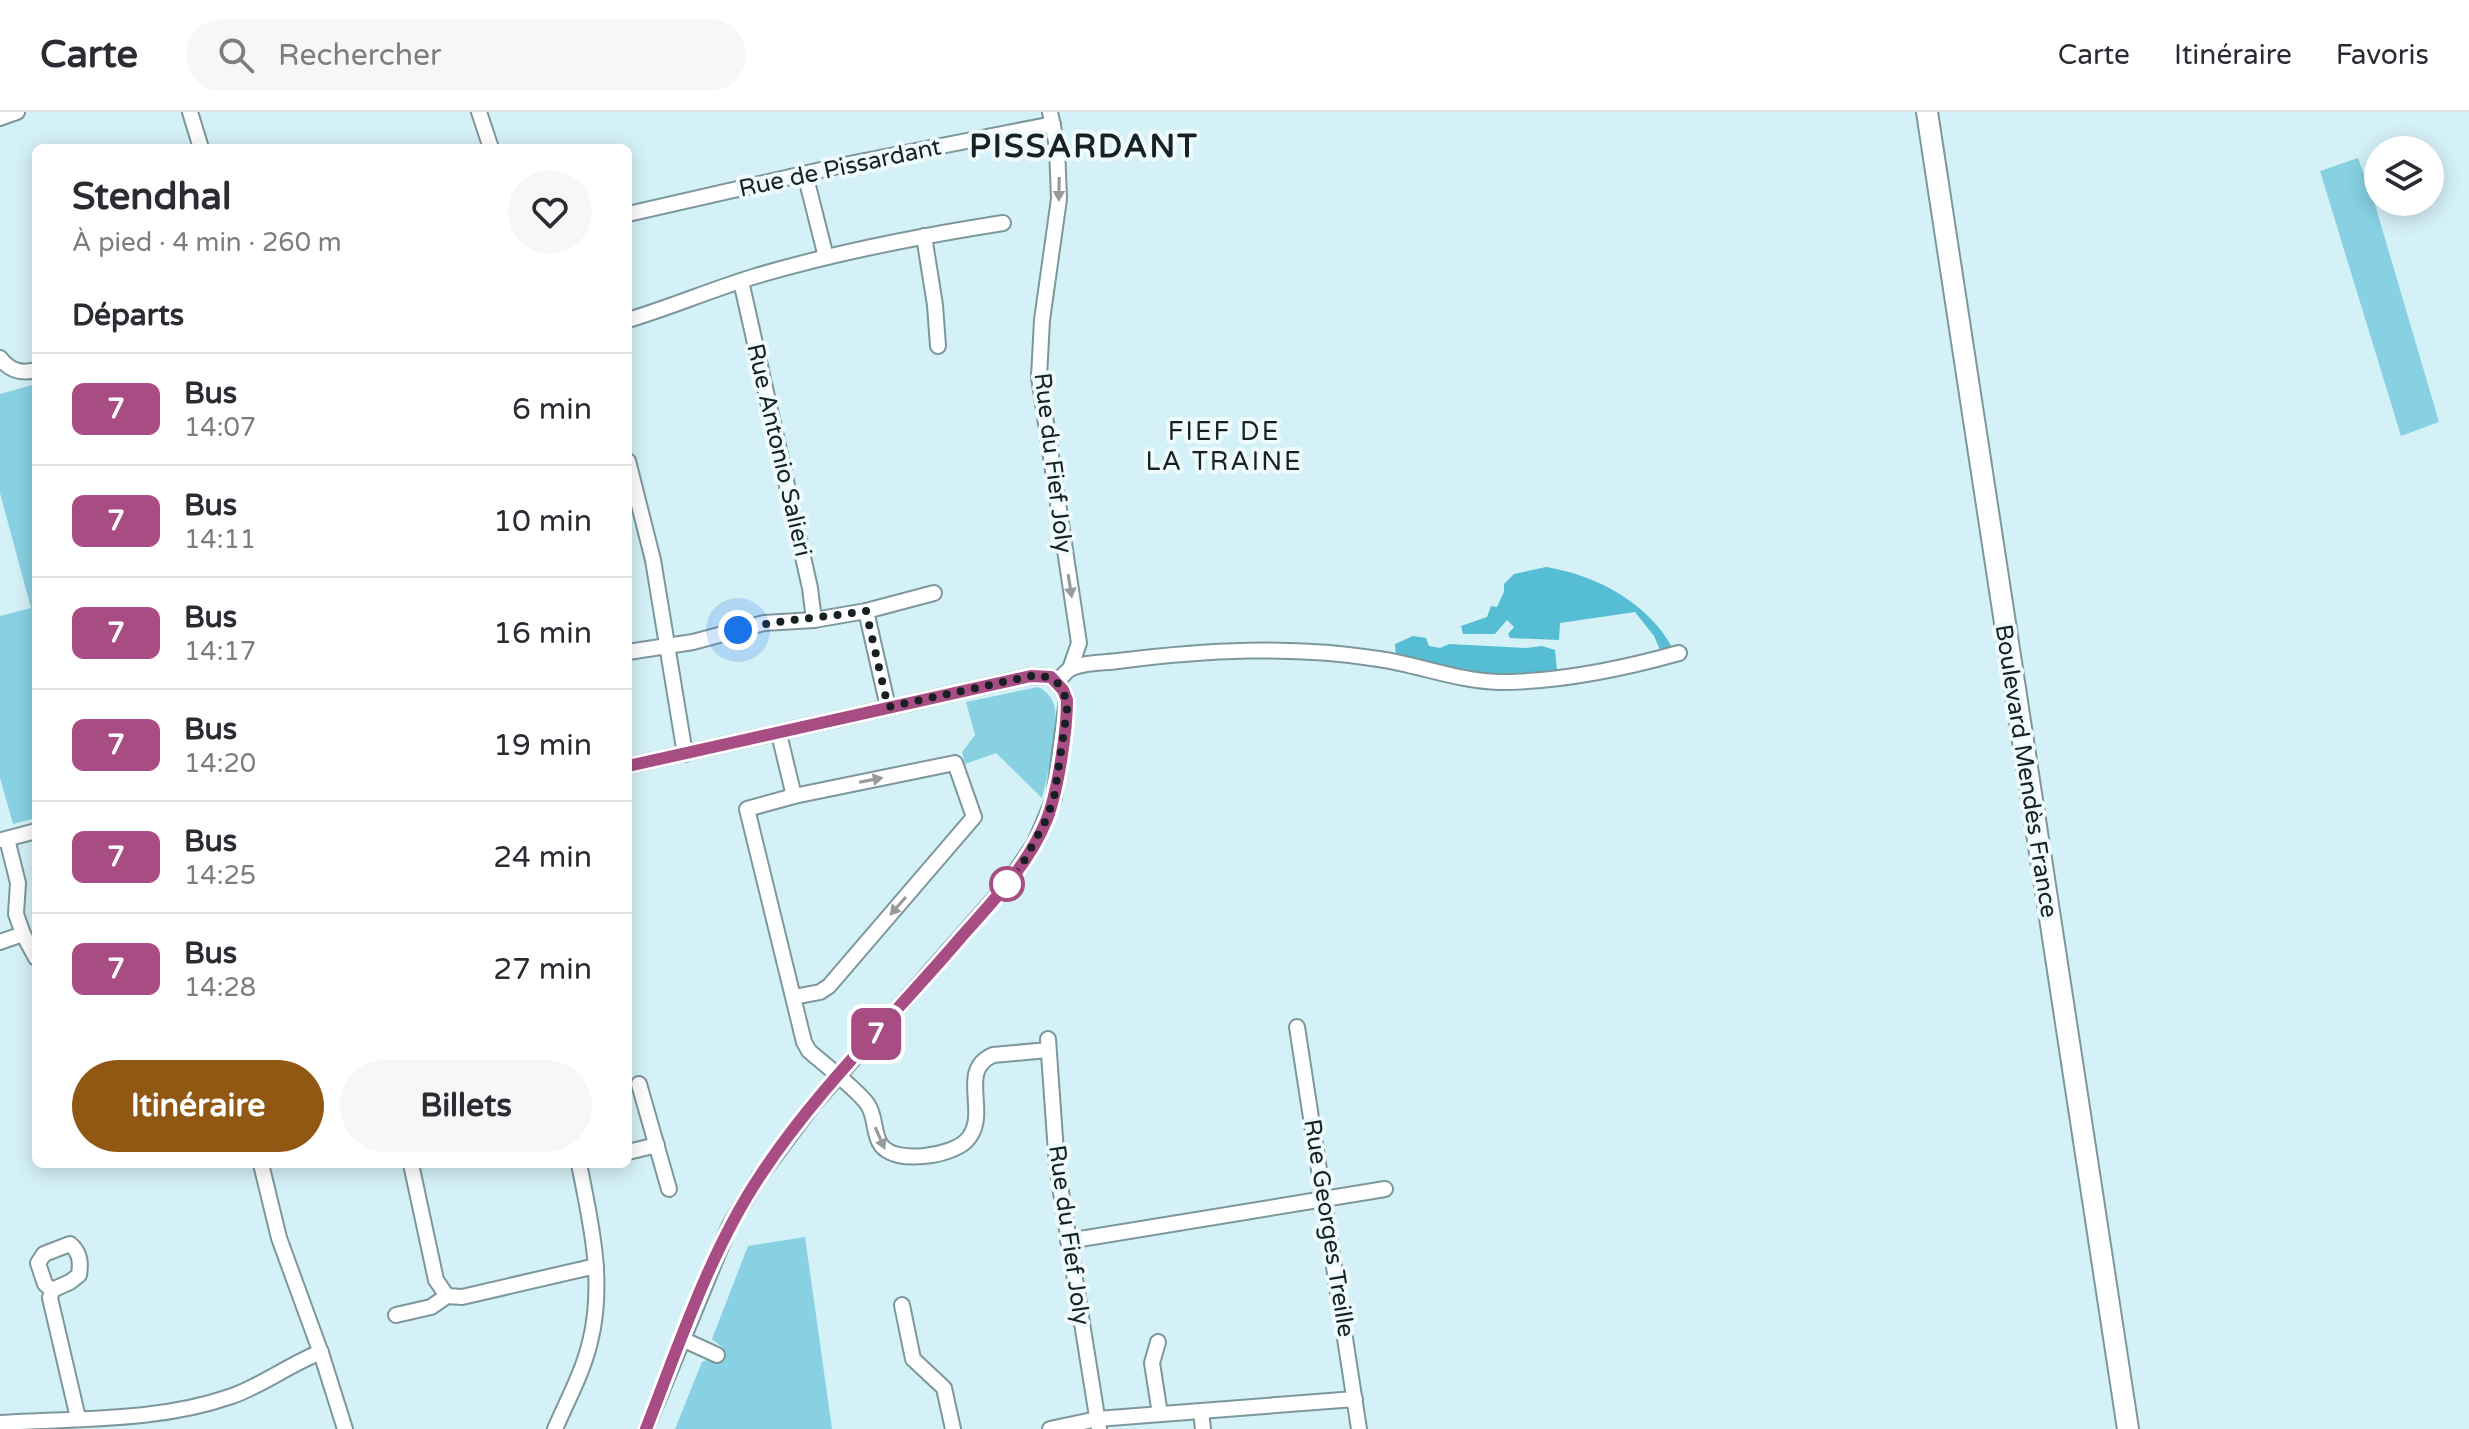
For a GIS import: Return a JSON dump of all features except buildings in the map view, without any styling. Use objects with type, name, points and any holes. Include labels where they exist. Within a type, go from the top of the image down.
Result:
[{"type":"main road","name":"Boulevard Mendès France","points":[[1927,112],[2129,1427]]},
{"type":"main road","name":"Boulevard Mendès France","points":[[1938,112],[2129,1427]]},
{"type":"street","points":[[0,118],[17,112]]},
{"type":"street","points":[[190,112],[200,144]]},
{"type":"street","points":[[479,112],[490,144]]},
{"type":"street","name":"Rue de Pissardant","points":[[632,213],[1052,118]]},
{"type":"street","name":"Rue du Fief Joly","points":[[1052,118],[1057,146],[1059,199],[1042,320],[1039,377],[1079,643],[1070,669]]},
{"type":"street","points":[[805,174],[826,257]]},
{"type":"street","points":[[632,319],[741,281],[826,257],[1003,223]]},
{"type":"street","points":[[924,236],[938,346]]},
{"type":"street","name":"Rue Antonio Salieri","points":[[741,281],[810,588],[814,620]]},
{"type":"street","points":[[0,358],[13,370],[32,370]]},
{"type":"street","points":[[632,476],[645,524],[685,754]]},
{"type":"street","points":[[632,651],[693,642],[764,623],[814,620],[866,611],[934,593]]},
{"type":"street","points":[[866,611],[888,707]]},
{"type":"street","points":[[1057,682],[1070,669],[1173,654],[1276,649],[1380,659],[1457,677],[1496,682],[1539,680],[1679,653]]},
{"type":"street","points":[[632,765],[1031,676],[1041,675],[1057,682],[1067,700],[1054,798],[1035,843],[1008,883],[837,1077],[775,1153],[729,1227],[646,1429]]},
{"type":"street","points":[[779,734],[794,796]]},
{"type":"street","points":[[794,997],[820,992],[829,986],[974,817],[955,763],[794,796],[747,809],[804,1042],[809,1051],[837,1077]]},
{"type":"street","points":[[32,832],[4,840],[18,883],[15,904],[23,934],[32,951]]},
{"type":"street","points":[[0,942],[23,934]]},
{"type":"street","name":"Rue Georges Treille","points":[[1297,1027],[1359,1429]]},
{"type":"street","name":"Rue du Fief Joly","points":[[837,1077],[868,1105],[877,1137],[884,1148],[894,1155],[907,1157],[954,1150],[972,1135],[978,1113],[976,1069],[993,1055],[1048,1044],[1057,1167],[1098,1424]]},
{"type":"street","points":[[639,1084],[669,1189]]},
{"type":"street","points":[[632,1151],[657,1145]]},
{"type":"street","points":[[262,1168],[279,1238],[321,1352],[345,1429]]},
{"type":"street","points":[[412,1168],[436,1280],[447,1296]]},
{"type":"street","points":[[555,1429],[589,1346],[593,1326],[596,1266],[593,1229],[580,1168]]},
{"type":"street","points":[[1068,1241],[1385,1189]]},
{"type":"street","points":[[396,1315],[431,1307],[447,1296],[462,1297],[596,1266]]},
{"type":"street","points":[[52,1290],[50,1298],[78,1418]]},
{"type":"street","points":[[902,1305],[913,1359],[944,1388],[953,1429]]},
{"type":"street","points":[[682,1339],[717,1355]]},
{"type":"street","points":[[1158,1342],[1152,1363],[1160,1414]]},
{"type":"street","points":[[0,1423],[146,1416],[208,1404],[237,1394],[321,1352]]},
{"type":"street","points":[[1050,1429],[1160,1414],[1355,1399]]},
{"type":"street","points":[[1201,1411],[1203,1429]]},
{"type":"shaded area","points":[[2358,158],[2364,175],[2364,216],[2378,216],[2439,422],[2401,436],[2320,171]]},
{"type":"shaded area","points":[[32,385],[32,819],[13,824],[0,778],[0,616],[31,608],[0,493],[0,394]]},
{"type":"shaded area","points":[[1546,567],[1584,577],[1619,594],[1650,618],[1673,649],[1661,652],[1654,636],[1635,612],[1560,623],[1559,640],[1510,638],[1508,634],[1514,627],[1507,620],[1495,634],[1463,634],[1461,626],[1487,617],[1491,606],[1497,607],[1504,584],[1514,574]]},
{"type":"shaded area","points":[[1413,636],[1426,638],[1429,646],[1440,648],[1449,644],[1542,646],[1555,650],[1557,670],[1537,675],[1496,677],[1396,656],[1395,644]]},
{"type":"shaded area","points":[[1038,687],[1050,697],[1055,713],[1052,751],[1042,798],[996,753],[965,764],[962,752],[975,735],[966,702]]},
{"type":"shaded area","points":[[805,1237],[832,1429],[675,1429],[702,1362],[716,1363],[723,1348],[712,1339],[748,1246]]},
{"type":"bus line","name":"7","points":[[632,765],[1031,676],[1051,677],[1063,690],[1067,700],[1054,798],[1035,843],[1008,883],[837,1077],[759,1177],[729,1227],[646,1429]]},
{"type":"district","name":"PISSARDANT","points":[[1084,147]]},
{"type":"district","name":"FIEF DE LA TRAINE","points":[[1224,446]]},
{"type":"route","points":[[738,630],[764,623],[814,620],[866,611],[888,707],[1031,676],[1051,677],[1057,682],[1067,700],[1067,711],[1054,798],[1035,843],[1007,884]]}]
